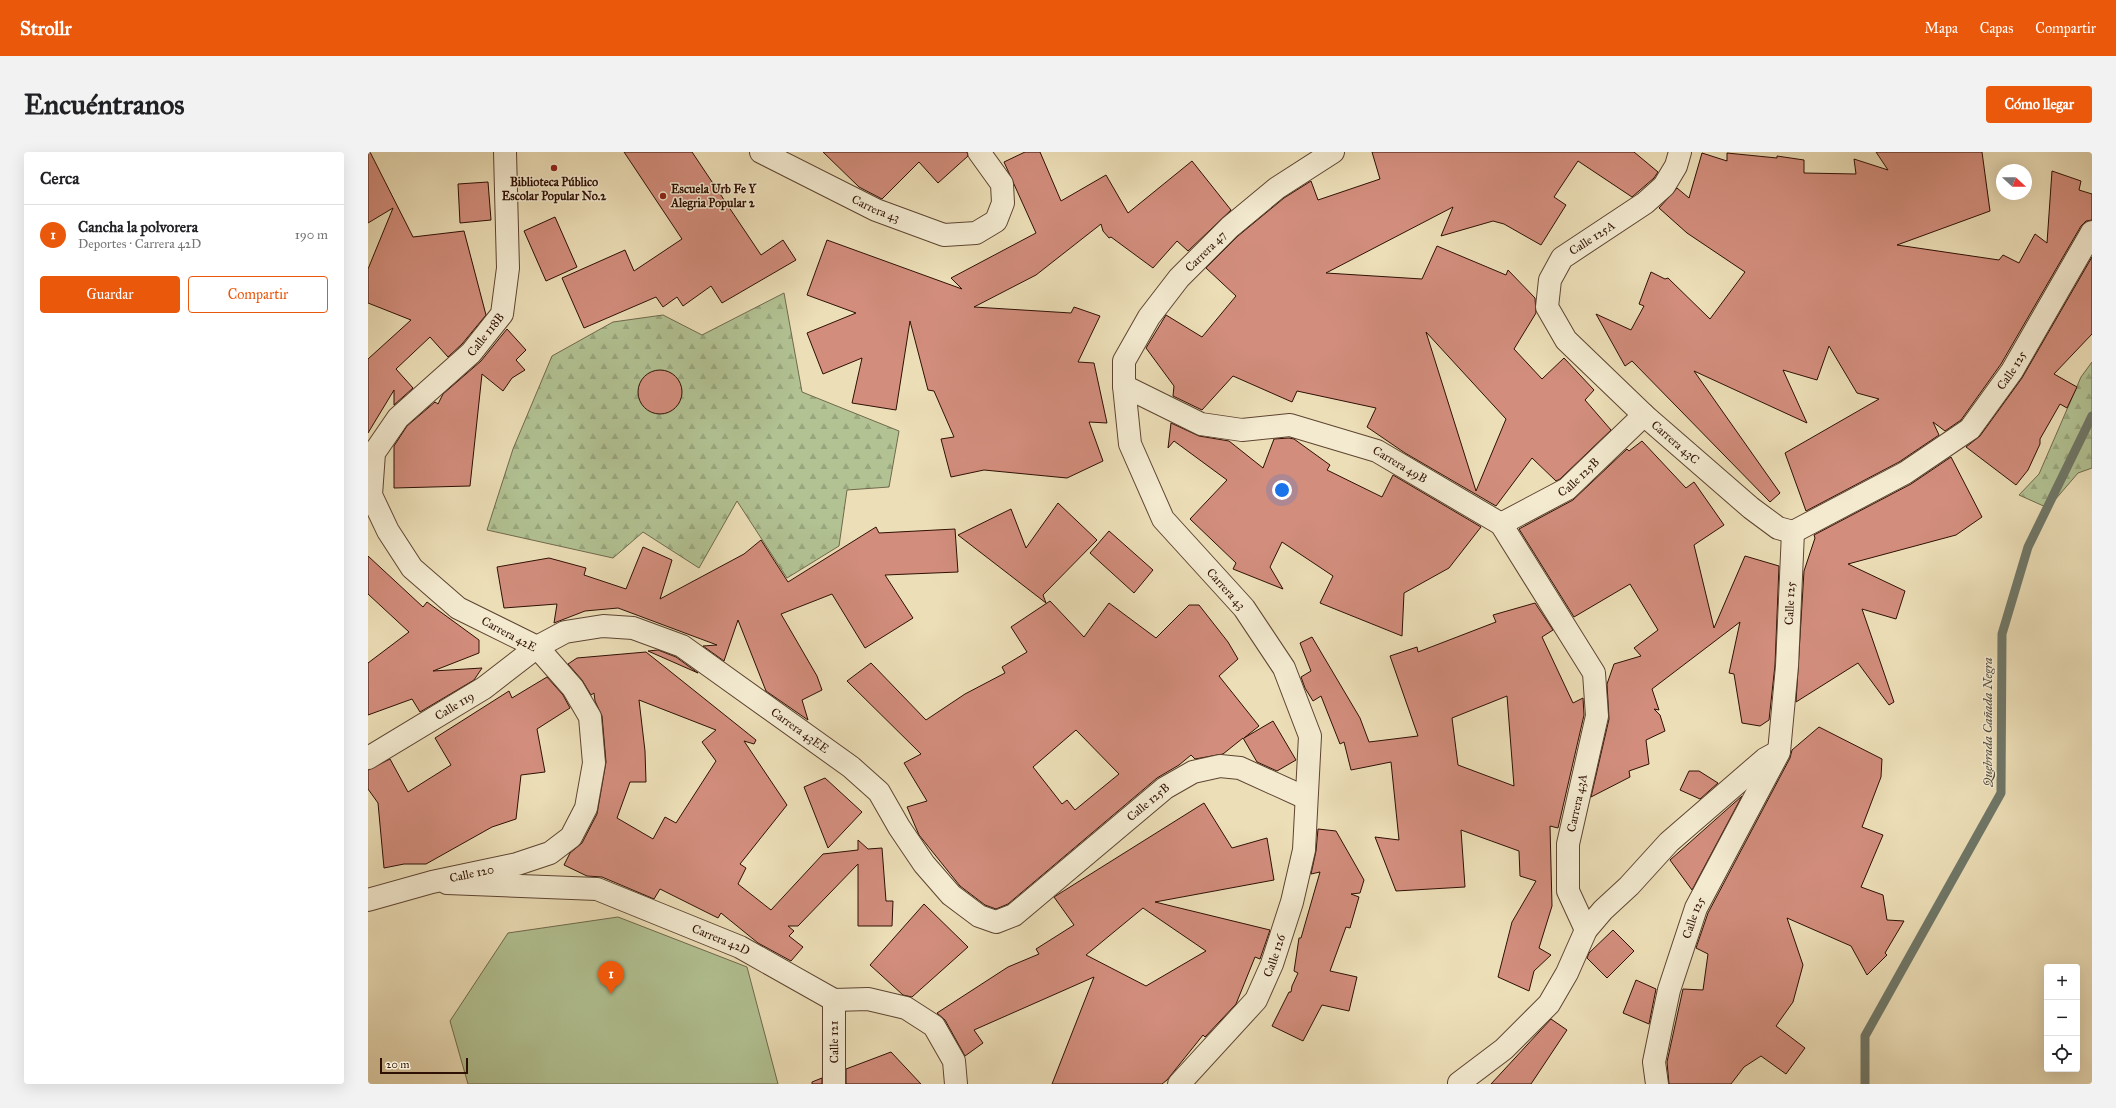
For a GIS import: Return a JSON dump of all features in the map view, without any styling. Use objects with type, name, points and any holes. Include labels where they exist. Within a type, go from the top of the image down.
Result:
[{"type":"street","name":"Calle 118B","points":[[374,454],[398,418],[471,353],[502,314],[508,268],[505,152]]},
{"type":"street","name":"Carrera 43","points":[[761,152],[876,210],[944,235],[976,233],[996,221],[1003,203],[1002,184],[979,152]]},
{"type":"street","name":"Carrera 47","points":[[1124,386],[1124,361],[1149,317],[1179,278],[1230,227],[1277,188],[1333,152]]},
{"type":"street","name":"Calle 125A","points":[[1566,340],[1547,307],[1550,280],[1562,258],[1645,204],[1664,186],[1676,166],[1680,152]]},
{"type":"street","name":"Calle 125","points":[[1656,1084],[1654,1062],[1669,990],[1696,908],[1779,752],[1787,666],[1793,532],[1905,473],[1970,429],[2012,371],[2092,232]]},
{"type":"street","name":"Carrera 43C","points":[[1566,340],[1644,415],[1751,508],[1778,528],[1793,532]]},
{"type":"street","name":"Carrera 43","points":[[1124,386],[1130,444],[1163,519],[1244,608],[1284,668],[1310,736],[1306,798]]},
{"type":"street","name":"Carrera 49B","points":[[1124,386],[1201,424],[1242,430],[1290,425],[1377,451],[1501,524],[1594,673]]},
{"type":"street","name":"Calle 125B","points":[[1501,524],[1567,489],[1644,415]]},
{"type":"street","name":"Carrera 42E","points":[[374,454],[372,495],[388,531],[412,568],[458,608],[537,647],[573,688],[590,716],[594,763],[586,808],[571,837]]},
{"type":"street","name":"Carrera 43EE","points":[[537,647],[564,632],[603,626],[633,628],[682,646],[851,767],[879,792],[899,827],[924,864],[951,895],[979,916],[996,922],[1014,915]]},
{"type":"street","name":"Calle 119","points":[[368,758],[484,688],[537,647]]},
{"type":"street","name":"Carrera 43A","points":[[1586,930],[1568,891],[1568,844],[1597,716],[1594,673]]},
{"type":"street","points":[[1458,1083],[1504,1049],[1549,1004],[1567,973],[1586,930],[1669,842],[1765,759],[1779,752]]},
{"type":"street","name":"Calle 125B","points":[[1014,915],[1165,788],[1193,772],[1220,766],[1240,768],[1306,798]]},
{"type":"street","name":"Calle 126","points":[[1179,1084],[1256,1000],[1272,964],[1292,902],[1304,850],[1306,798]]},
{"type":"street","name":"Calle 120","points":[[368,900],[432,882],[517,864],[550,853],[571,837]]},
{"type":"street","name":"Carrera 42D","points":[[432,882],[597,889],[740,947],[834,1000]]},
{"type":"street","points":[[834,1000],[868,999],[906,1008],[934,1026],[954,1061],[956,1084]]},
{"type":"street","name":"Calle 121","points":[[834,1000],[834,1084]]},
{"type":"green space","points":[[784,293],[802,392],[899,431],[889,487],[847,490],[839,546],[787,578],[737,501],[699,568],[643,532],[613,558],[487,530],[513,449],[552,356],[613,322],[663,315],[702,335]]},
{"type":"green space","points":[[2092,362],[2092,468],[2078,473],[2048,508],[2019,495],[2039,474],[2081,377]]},
{"type":"green space","points":[[618,917],[747,967],[778,1084],[468,1084],[450,1021],[508,933]]},
{"type":"building","points":[[368,152],[370,152],[413,237],[464,231],[486,315],[462,344],[448,357],[430,337],[396,369],[413,388],[394,405],[394,390],[368,433],[368,359],[411,320],[368,303],[368,269],[393,208],[368,223]]},
{"type":"building","points":[[624,152],[692,152],[761,255],[783,240],[796,260],[722,303],[711,286],[683,306],[677,297],[663,307],[656,297],[584,328],[562,278],[625,250],[634,271],[682,239]]},
{"type":"building","points":[[823,152],[967,152],[968,156],[938,183],[919,162],[882,199],[859,187]]},
{"type":"building","points":[[1025,152],[1040,152],[1061,201],[1106,175],[1128,213],[1192,161],[1231,210],[1188,251],[1177,241],[1153,268],[1111,237],[1109,238],[1103,231],[1101,224],[1036,275],[974,307],[1071,313],[1074,307],[1100,316],[1078,362],[1094,363],[1107,423],[1089,422],[1103,461],[1067,478],[984,470],[951,477],[941,439],[954,437],[934,391],[928,390],[910,321],[896,410],[852,403],[862,358],[823,374],[807,333],[856,313],[807,295],[827,240],[962,289],[951,278],[1036,233],[1004,162]]},
{"type":"building","points":[[1372,152],[1634,152],[1658,172],[1654,178],[1632,197],[1578,161],[1554,197],[1566,205],[1541,245],[1504,224],[1493,221],[1441,236],[1453,207],[1326,273],[1422,279],[1437,246],[1506,275],[1508,270],[1535,298],[1536,313],[1514,349],[1542,379],[1564,358],[1594,390],[1585,400],[1611,430],[1560,479],[1556,481],[1532,458],[1496,506],[1405,453],[1367,427],[1376,408],[1297,391],[1292,402],[1233,376],[1202,410],[1173,396],[1174,386],[1146,348],[1166,315],[1202,337],[1236,296],[1206,268],[1238,236],[1284,198],[1311,181],[1318,200],[1380,179]],"holes":[[[1426,332],[1506,419],[1476,491]]]},
{"type":"building","points":[[1876,152],[1982,152],[1990,211],[1897,245],[1999,260],[2003,255],[2019,263],[2035,234],[2047,243],[2052,171],[2081,181],[2079,190],[2092,194],[2092,220],[2086,221],[2081,226],[2001,364],[1961,420],[1945,431],[1933,422],[1939,435],[1899,462],[1806,511],[1785,453],[1879,399],[1857,393],[1829,346],[1817,380],[1783,370],[1807,423],[1694,371],[1780,493],[1770,502],[1632,361],[1625,366],[1596,314],[1631,330],[1644,306],[1639,304],[1651,272],[1665,279],[1668,278],[1710,319],[1745,272],[1687,233],[1659,208],[1677,188],[1689,198],[1702,153],[1727,161],[1727,153],[1777,158],[1777,156],[1804,160],[1804,173],[1856,174],[1854,159],[1888,170]]},
{"type":"building","points":[[488,182],[491,220],[460,223],[458,184]]},
{"type":"building","points":[[555,217],[577,267],[546,281],[524,231]]},
{"type":"building","points":[[2092,257],[2092,334],[2054,374],[2077,387],[2067,408],[2060,404],[2040,439],[2040,444],[2028,470],[2016,485],[1966,447],[1980,436],[2022,378]]},
{"type":"building","points":[[507,329],[526,350],[516,360],[525,370],[512,378],[503,391],[482,374],[470,486],[394,488],[394,446],[407,426],[435,402],[438,404],[443,394],[481,361]]},
{"type":"building","points":[[660,370],[672,374],[678,380],[682,392],[678,404],[672,410],[660,414],[648,410],[642,404],[638,392],[642,380],[648,374]]},
{"type":"building","points":[[1171,423],[1199,436],[1229,441],[1263,468],[1274,439],[1294,439],[1330,465],[1327,470],[1382,497],[1393,475],[1481,527],[1449,568],[1404,593],[1402,636],[1320,603],[1333,576],[1282,542],[1270,567],[1283,589],[1233,569],[1236,563],[1190,519],[1227,480],[1174,441],[1168,448]]},
{"type":"building","points":[[1642,441],[1686,488],[1694,482],[1724,525],[1694,545],[1714,628],[1745,556],[1779,566],[1775,665],[1769,720],[1760,726],[1742,723],[1734,674],[1729,673],[1740,622],[1652,689],[1659,710],[1654,709],[1660,715],[1665,731],[1646,740],[1649,764],[1629,771],[1630,777],[1591,797],[1609,719],[1607,684],[1614,664],[1641,656],[1634,648],[1658,630],[1630,584],[1574,617],[1519,529],[1573,500],[1627,449],[1629,451]]},
{"type":"building","points":[[1951,457],[1982,517],[1956,535],[1848,564],[1905,591],[1896,619],[1862,609],[1894,702],[1889,705],[1858,663],[1796,702],[1804,571],[1815,538],[1814,535],[1911,484]]},
{"type":"building","points":[[1058,503],[1097,540],[1043,595],[1046,603],[958,535],[1011,509],[1026,548]]},
{"type":"building","points":[[876,527],[879,533],[955,529],[958,572],[885,575],[913,618],[865,648],[832,594],[781,614],[817,676],[822,690],[802,700],[808,720],[766,691],[738,620],[724,661],[703,646],[717,645],[618,608],[585,611],[554,623],[557,604],[504,608],[497,567],[549,558],[586,568],[584,575],[626,589],[643,547],[672,560],[660,599],[744,554],[761,540],[788,582]]},
{"type":"building","points":[[1109,531],[1153,570],[1134,593],[1090,553]]},
{"type":"building","points":[[368,556],[423,607],[427,602],[479,640],[479,653],[433,671],[482,668],[474,680],[420,712],[412,699],[368,715],[368,663],[409,632],[368,594]]},
{"type":"building","points":[[1050,601],[1084,637],[1109,603],[1156,638],[1189,605],[1199,605],[1228,642],[1238,659],[1219,676],[1259,726],[1244,738],[1273,721],[1296,760],[1277,771],[1257,762],[1243,738],[1223,754],[1195,759],[1191,755],[1179,765],[1157,778],[1008,904],[996,909],[985,905],[960,886],[919,835],[907,807],[927,801],[904,763],[921,754],[847,681],[871,663],[926,720],[965,694],[1005,673],[1002,667],[1027,652],[1011,627]],"holes":[[[1076,730],[1119,774],[1075,810],[1067,800],[1062,804],[1033,767]]]},
{"type":"building","points":[[1535,603],[1553,630],[1542,637],[1573,703],[1583,698],[1584,715],[1558,828],[1550,826],[1552,906],[1539,948],[1551,955],[1534,971],[1529,991],[1498,977],[1512,922],[1536,881],[1520,876],[1519,851],[1461,830],[1465,887],[1396,891],[1375,837],[1399,840],[1391,762],[1351,770],[1344,742],[1340,744],[1321,696],[1313,701],[1305,688],[1301,677],[1311,671],[1300,643],[1312,637],[1360,718],[1369,742],[1418,736],[1390,656],[1417,647],[1418,652],[1496,622],[1493,615]],"holes":[[[1507,696],[1514,786],[1458,765],[1452,718]]]},
{"type":"building","points":[[658,650],[676,657],[698,673],[648,651]]},
{"type":"building","points":[[646,652],[756,740],[754,744],[744,741],[787,805],[740,864],[746,868],[738,884],[771,910],[823,854],[858,850],[858,840],[868,849],[882,848],[886,901],[893,901],[892,926],[858,926],[858,864],[798,926],[788,926],[794,931],[789,936],[803,947],[791,961],[758,943],[721,913],[718,918],[660,889],[654,899],[602,877],[587,876],[564,865],[570,853],[582,843],[597,814],[606,762],[602,716],[595,701],[594,693],[591,695],[582,680],[568,664],[577,658]],"holes":[[[639,700],[716,730],[702,742],[716,761],[676,823],[665,817],[653,839],[617,818],[630,782],[646,782],[645,751]]]},
{"type":"building","points":[[547,677],[563,695],[570,708],[537,729],[545,772],[521,775],[516,819],[492,827],[426,864],[404,864],[384,868],[378,803],[368,789],[368,770],[390,759],[408,792],[451,765],[435,738],[509,691],[512,698]]},
{"type":"building","points":[[1819,727],[1882,759],[1881,777],[1862,827],[1883,835],[1861,887],[1883,895],[1887,920],[1904,921],[1885,953],[1887,955],[1867,975],[1851,946],[1787,918],[1803,965],[1793,1002],[1776,1026],[1805,1048],[1786,1074],[1761,1056],[1744,1067],[1731,1084],[1669,1084],[1667,1062],[1683,989],[1703,990],[1708,954],[1696,948],[1708,913],[1790,758],[1792,750]]},
{"type":"building","points":[[1689,771],[1699,771],[1718,783],[1700,799],[1680,790]]},
{"type":"building","points":[[825,778],[862,812],[828,848],[804,787]]},
{"type":"building","points":[[1742,796],[1692,890],[1670,860]]},
{"type":"building","points":[[1204,803],[1232,848],[1267,838],[1274,880],[1155,902],[1270,930],[1260,959],[1255,957],[1236,1004],[1205,1037],[1203,1035],[1167,1080],[1162,1084],[1052,1084],[1094,977],[974,1030],[983,1043],[965,1056],[945,1020],[937,1013],[1008,967],[1039,954],[1036,949],[1074,925],[1054,897]],"holes":[[[1143,908],[1206,951],[1146,986],[1086,955]]]},
{"type":"building","points":[[1318,829],[1336,831],[1364,880],[1360,893],[1351,894],[1359,897],[1350,928],[1346,927],[1330,971],[1357,977],[1349,1011],[1322,1005],[1303,1041],[1272,1026],[1289,992],[1291,992],[1298,973],[1294,971],[1299,938],[1301,938],[1320,872],[1311,874],[1316,851]]},
{"type":"building","points":[[924,904],[968,947],[912,997],[903,995],[870,965]]},
{"type":"building","points":[[1613,930],[1634,951],[1607,978],[1587,958],[1589,953]]},
{"type":"building","points":[[1636,980],[1656,989],[1649,1024],[1623,1013]]},
{"type":"building","points":[[1551,1019],[1567,1030],[1531,1084],[1491,1084]]},
{"type":"building","points":[[891,1052],[921,1084],[846,1084],[846,1069]]},
{"type":"building","points":[[822,1078],[822,1084],[812,1084],[812,1082]]},
{"type":"waterway","name":"Quebrada Cañada Negra","points":[[1865,1084],[1865,1036],[2001,793],[2002,634],[2028,547],[2092,416]]},
{"type":"place","name":"Biblioteca Público Escolar Popular No.2","points":[[554,168]]},
{"type":"place","name":"Escuela Urb Fe Y Alegria Popular 2","points":[[663,196]]},
{"type":"place","name":"Cancha la polvorera","points":[[611,994]]}]
